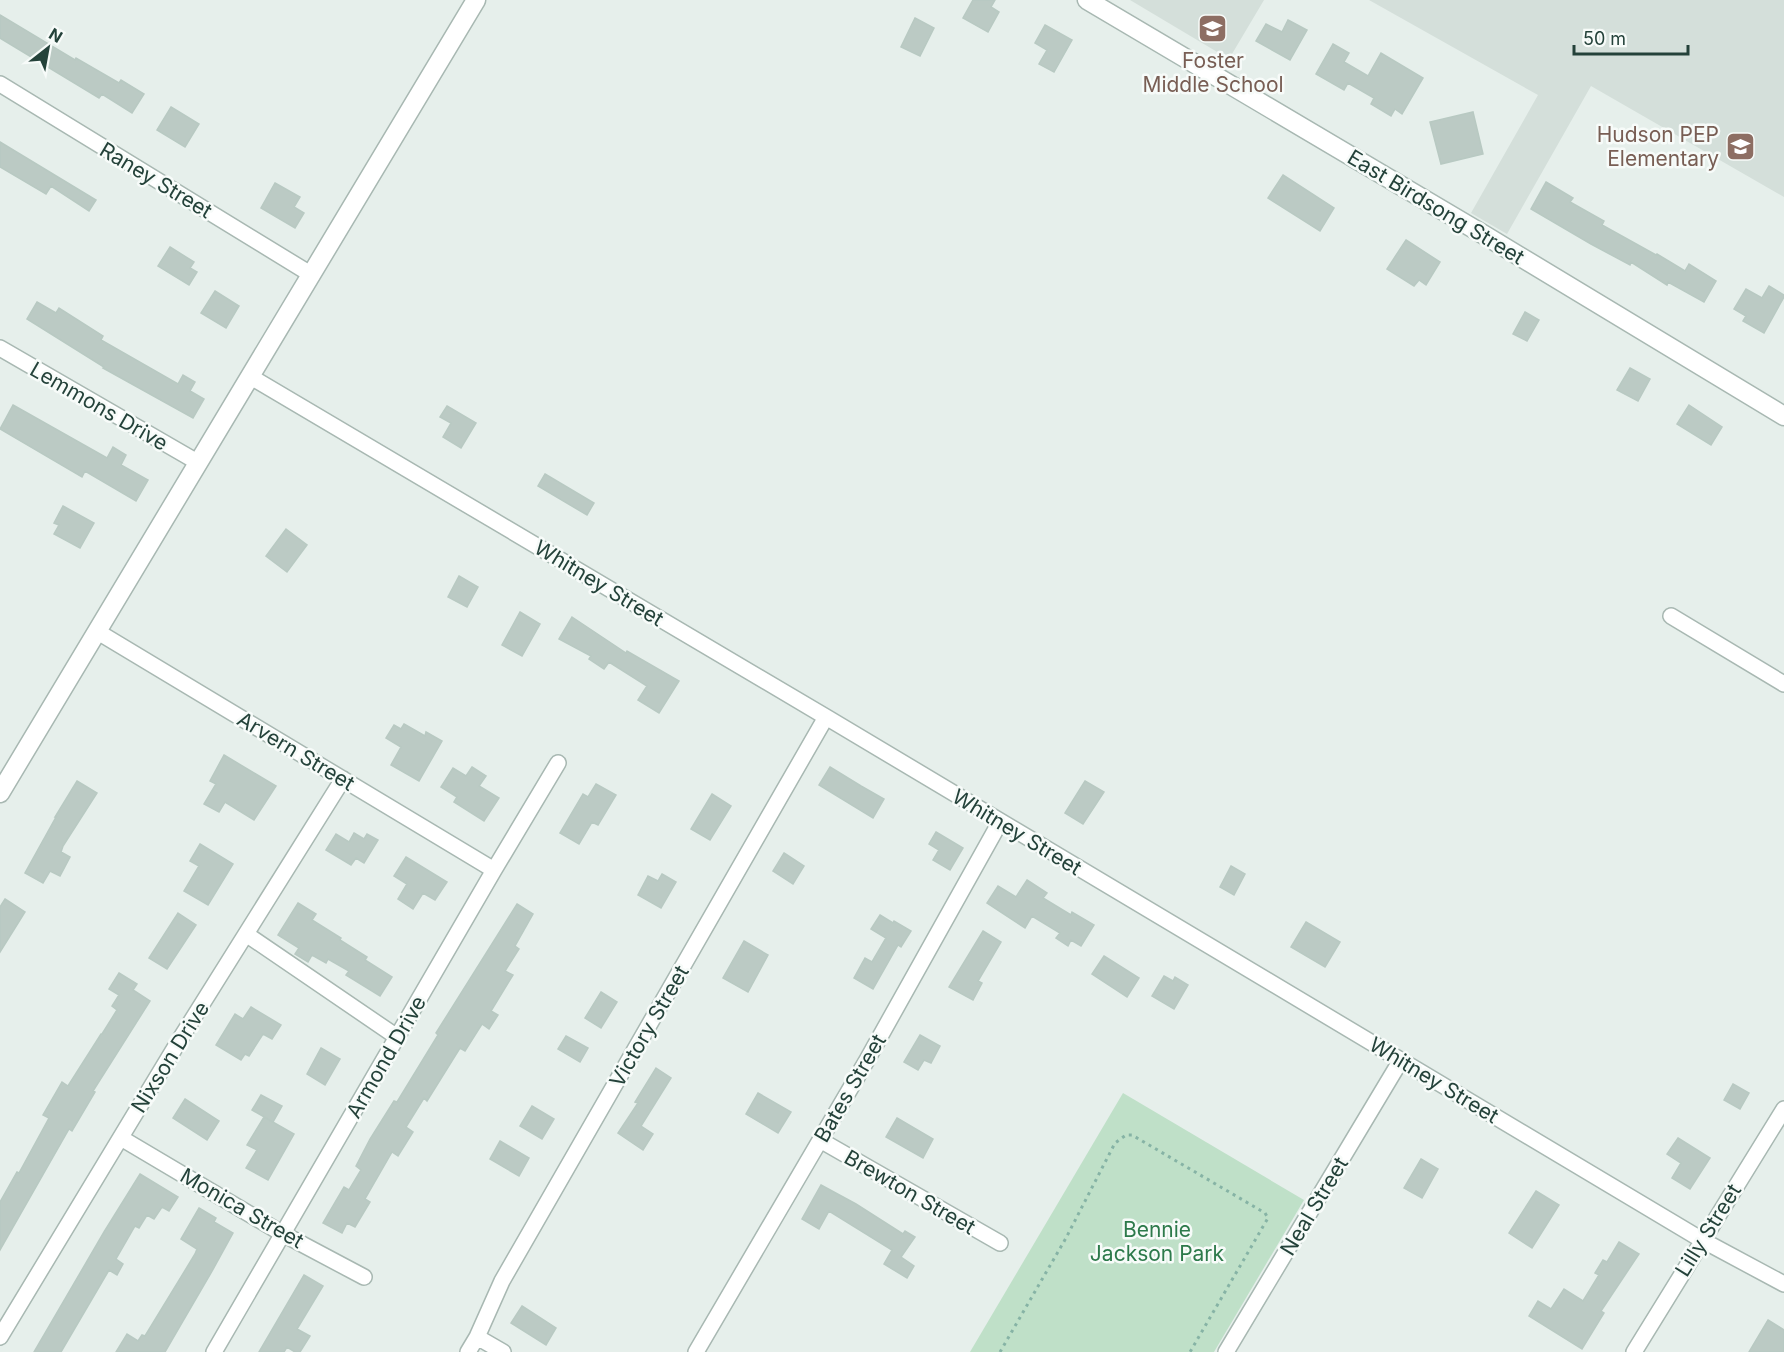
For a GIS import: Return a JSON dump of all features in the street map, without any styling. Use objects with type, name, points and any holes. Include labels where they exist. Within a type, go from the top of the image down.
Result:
[{"type":"street","points":[[0,793],[476,0]]},
{"type":"street","name":"East Birdsong Street","points":[[1087,0],[1486,236],[1784,416]]},
{"type":"street","name":"Raney Street","points":[[0,84],[312,275]]},
{"type":"street","name":"Lemmons Drive","points":[[0,348],[199,463]]},
{"type":"street","name":"Whitney Street","points":[[251,377],[1702,1240],[1784,1284]]},
{"type":"street","points":[[1671,616],[1784,684]]},
{"type":"street","name":"Arvern Street","points":[[98,632],[494,870]]},
{"type":"street","name":"Victory Street","points":[[468,1352],[502,1281],[826,717]]},
{"type":"street","name":"Armond Drive","points":[[214,1352],[558,763]]},
{"type":"street","name":"Nixson Drive","points":[[0,1337],[343,779]]},
{"type":"street","name":"Bates Street","points":[[696,1352],[867,1060],[1000,822]]},
{"type":"street","points":[[246,934],[397,1037]]},
{"type":"street","name":"Neal Street","points":[[1226,1352],[1401,1060]]},
{"type":"street","name":"Lilly Street","points":[[1634,1352],[1784,1109]]},
{"type":"street","name":"Monica Street","points":[[121,1138],[283,1234],[364,1277]]},
{"type":"street","name":"Brewton Street","points":[[820,1140],[1000,1243]]},
{"type":"street","points":[[477,1337],[503,1352]]},
{"type":"path","points":[[1000,1352],[1066,1238],[1115,1143],[1126,1135],[1132,1135],[1265,1213],[1268,1218],[1190,1352]]},
{"type":"shaded area","name":"Foster Middle School","points":[[1130,0],[1264,0],[1229,59]]},
{"type":"shaded area","name":"Hudson PEP Elementary","points":[[1369,0],[1784,0],[1784,197],[1591,86],[1507,234],[1471,213],[1538,95]]},
{"type":"green space","name":"Bennie Jackson Park","points":[[1123,1093],[1304,1200],[1214,1352],[970,1352]]},
{"type":"building","points":[[973,0],[995,0],[991,7],[999,12],[988,32],[963,18]]},
{"type":"building","points":[[0,15],[75,60],[76,58],[119,83],[121,80],[144,94],[132,113],[102,94],[99,98],[0,38]]},
{"type":"building","points":[[915,18],[934,28],[920,56],[901,47]]},
{"type":"building","points":[[1288,20],[1307,30],[1290,60],[1256,41],[1266,24],[1282,32]]},
{"type":"building","points":[[1045,25],[1072,40],[1054,72],[1039,64],[1047,50],[1035,43]]},
{"type":"building","points":[[1333,44],[1349,53],[1344,62],[1368,76],[1381,53],[1423,78],[1402,114],[1395,109],[1391,116],[1371,104],[1374,98],[1348,83],[1344,90],[1316,74]]},
{"type":"building","points":[[171,107],[199,124],[185,147],[157,130]]},
{"type":"building","points":[[1473,112],[1483,154],[1441,164],[1430,122]]},
{"type":"building","points":[[0,142],[96,200],[89,211],[51,186],[46,194],[0,167]]},
{"type":"building","points":[[1283,175],[1334,208],[1320,231],[1268,198]]},
{"type":"building","points":[[1546,182],[1573,198],[1570,202],[1604,221],[1602,225],[1685,271],[1689,264],[1716,281],[1704,302],[1668,282],[1667,285],[1631,262],[1630,265],[1531,209]]},
{"type":"building","points":[[275,183],[300,197],[294,207],[304,213],[295,228],[261,208]]},
{"type":"building","points":[[1406,240],[1440,262],[1426,285],[1419,280],[1414,286],[1387,269]]},
{"type":"building","points":[[170,247],[194,262],[190,268],[197,272],[189,285],[158,266]]},
{"type":"building","points":[[1769,286],[1784,297],[1764,333],[1743,321],[1746,316],[1734,309],[1746,289],[1762,298]]},
{"type":"building","points":[[215,291],[239,306],[226,328],[201,313]]},
{"type":"building","points":[[37,302],[56,313],[59,308],[103,336],[101,340],[178,384],[183,375],[195,382],[190,391],[204,399],[193,418],[103,368],[27,319]]},
{"type":"building","points":[[1525,312],[1539,320],[1527,341],[1513,334]]},
{"type":"building","points":[[1630,368],[1650,379],[1638,401],[1617,390]]},
{"type":"building","points":[[13,405],[107,458],[113,447],[126,455],[121,465],[148,480],[136,501],[85,471],[82,477],[0,429]]},
{"type":"building","points":[[1689,405],[1722,427],[1711,445],[1677,424]]},
{"type":"building","points":[[447,406],[476,423],[461,448],[443,437],[451,423],[440,417]]},
{"type":"building","points":[[545,474],[594,503],[587,515],[538,486]]},
{"type":"building","points":[[63,506],[94,523],[80,548],[54,534],[59,525],[54,523]]},
{"type":"building","points":[[286,529],[307,545],[287,572],[266,556]]},
{"type":"building","points":[[459,576],[478,587],[467,607],[448,597]]},
{"type":"building","points":[[520,612],[540,624],[522,656],[502,645]]},
{"type":"building","points":[[572,617],[626,653],[627,651],[679,681],[659,713],[638,700],[647,686],[609,662],[604,669],[589,659],[591,656],[559,639]]},
{"type":"building","points":[[404,724],[425,736],[426,732],[442,741],[419,781],[391,765],[401,747],[386,738],[394,725],[401,729]]},
{"type":"building","points":[[224,755],[276,786],[254,820],[225,802],[219,812],[204,804],[216,784],[210,781]]},
{"type":"building","points":[[472,767],[486,776],[479,786],[499,798],[484,821],[454,802],[457,797],[441,787],[453,768],[466,776]]},
{"type":"building","points":[[830,767],[884,799],[873,818],[819,785]]},
{"type":"building","points":[[77,781],[97,793],[63,846],[61,852],[70,857],[60,876],[50,871],[43,883],[25,873]]},
{"type":"building","points":[[1085,781],[1104,792],[1083,824],[1065,813]]},
{"type":"building","points":[[596,784],[616,795],[598,825],[592,822],[579,844],[560,833],[583,794],[588,797]]},
{"type":"building","points":[[712,794],[731,806],[710,840],[691,829]]},
{"type":"building","points":[[936,832],[963,848],[950,870],[933,860],[939,850],[929,844]]},
{"type":"building","points":[[354,833],[364,839],[367,834],[378,840],[364,863],[356,858],[351,865],[326,850],[336,834],[349,842]]},
{"type":"building","points":[[200,844],[233,864],[208,905],[184,891],[199,866],[190,861]]},
{"type":"building","points":[[784,853],[804,866],[793,884],[773,871]]},
{"type":"building","points":[[406,857],[447,882],[435,900],[423,893],[413,909],[398,899],[407,884],[394,876]]},
{"type":"building","points":[[1231,866],[1245,874],[1234,895],[1220,887]]},
{"type":"building","points":[[662,874],[676,882],[661,908],[638,895],[648,876],[658,881]]},
{"type":"building","points":[[1027,880],[1047,893],[1043,898],[1071,915],[1072,912],[1094,925],[1081,946],[1071,940],[1068,946],[1056,938],[1060,933],[1032,916],[1025,928],[987,903],[998,886],[1016,897]]},
{"type":"building","points":[[5,899],[25,912],[0,952],[0,907]]},
{"type":"building","points":[[298,903],[316,914],[312,920],[341,938],[340,940],[367,957],[365,960],[392,977],[380,996],[346,975],[349,971],[328,959],[326,963],[312,955],[308,962],[295,954],[299,948],[278,935]]},
{"type":"building","points":[[517,904],[533,914],[515,946],[519,949],[505,971],[513,975],[491,1011],[498,1015],[489,1029],[482,1024],[465,1051],[460,1048],[427,1101],[424,1098],[406,1127],[413,1132],[398,1156],[392,1152],[365,1199],[370,1202],[355,1227],[347,1223],[342,1233],[323,1223],[344,1187],[349,1190],[361,1170],[356,1166],[370,1139],[394,1101],[397,1102],[438,1035],[436,1033]]},
{"type":"building","points":[[178,913],[196,925],[167,969],[149,958]]},
{"type":"building","points":[[880,915],[911,931],[901,947],[898,945],[873,989],[854,978],[865,958],[872,962],[886,938],[871,929]]},
{"type":"building","points":[[1306,922],[1340,942],[1325,967],[1291,947]]},
{"type":"building","points":[[983,931],[1001,942],[978,981],[982,983],[973,1000],[949,987]]},
{"type":"building","points":[[744,941],[768,955],[748,992],[723,978]]},
{"type":"building","points":[[1104,956],[1139,978],[1127,997],[1092,974]]},
{"type":"building","points":[[119,973],[137,984],[133,990],[150,1001],[93,1091],[95,1092],[72,1131],[69,1129],[0,1250],[0,1202],[49,1118],[43,1115],[62,1082],[68,1086],[117,1010],[112,1006],[119,995],[109,989]]},
{"type":"building","points":[[1164,976],[1173,981],[1175,977],[1188,985],[1174,1009],[1152,996]]},
{"type":"building","points":[[601,992],[617,1002],[601,1028],[585,1018]]},
{"type":"building","points":[[251,1007],[281,1025],[272,1039],[263,1034],[249,1056],[245,1054],[241,1060],[216,1045],[235,1014],[243,1019]]},
{"type":"building","points":[[920,1035],[940,1046],[931,1063],[924,1060],[918,1070],[904,1062]]},
{"type":"building","points":[[566,1036],[588,1048],[580,1062],[558,1049]]},
{"type":"building","points":[[321,1048],[340,1059],[325,1085],[307,1074]]},
{"type":"building","points":[[656,1068],[671,1078],[641,1126],[653,1134],[643,1150],[618,1133],[638,1103],[635,1102]]},
{"type":"building","points":[[1733,1084],[1749,1093],[1740,1109],[1724,1100]]},
{"type":"building","points":[[758,1093],[791,1112],[778,1133],[746,1114]]},
{"type":"building","points":[[261,1095],[282,1106],[273,1122],[252,1110]]},
{"type":"building","points":[[185,1099],[219,1121],[207,1140],[173,1118]]},
{"type":"building","points":[[532,1106],[554,1119],[542,1139],[520,1126]]},
{"type":"building","points":[[264,1117],[294,1134],[268,1180],[246,1168],[257,1150],[247,1145]]},
{"type":"building","points":[[897,1118],[933,1139],[923,1158],[886,1137]]},
{"type":"building","points":[[1678,1138],[1710,1158],[1690,1189],[1672,1178],[1681,1163],[1667,1154]]},
{"type":"building","points":[[500,1141],[529,1158],[519,1176],[490,1159]]},
{"type":"building","points":[[1421,1159],[1438,1169],[1422,1198],[1404,1188]]},
{"type":"building","points":[[140,1174],[178,1197],[169,1211],[162,1207],[154,1219],[147,1215],[139,1228],[135,1226],[116,1259],[123,1264],[117,1275],[109,1270],[61,1352],[34,1352],[104,1232]]},
{"type":"building","points":[[821,1185],[903,1234],[905,1231],[915,1237],[901,1257],[914,1266],[907,1278],[884,1264],[892,1250],[829,1211],[819,1229],[802,1219]]},
{"type":"building","points":[[1536,1191],[1559,1205],[1532,1248],[1509,1233]]},
{"type":"building","points":[[199,1208],[216,1218],[214,1222],[233,1233],[211,1273],[165,1352],[116,1352],[127,1334],[138,1341],[142,1335],[145,1336],[195,1254],[197,1249],[181,1239]]},
{"type":"building","points":[[1619,1242],[1639,1254],[1601,1311],[1604,1313],[1582,1349],[1529,1316],[1538,1301],[1551,1309],[1564,1289],[1583,1301],[1599,1275],[1595,1273],[1603,1260],[1607,1262]]},
{"type":"building","points":[[304,1275],[323,1286],[297,1329],[310,1336],[300,1352],[287,1347],[284,1352],[259,1352]]},
{"type":"building","points":[[522,1306],[556,1328],[546,1345],[511,1323]]},
{"type":"building","points":[[1768,1320],[1784,1330],[1784,1352],[1749,1352]]},
{"type":"place","name":"Foster Middle School","points":[[1213,29]]},
{"type":"place","name":"Hudson PEP Elementary","points":[[1740,146]]}]
